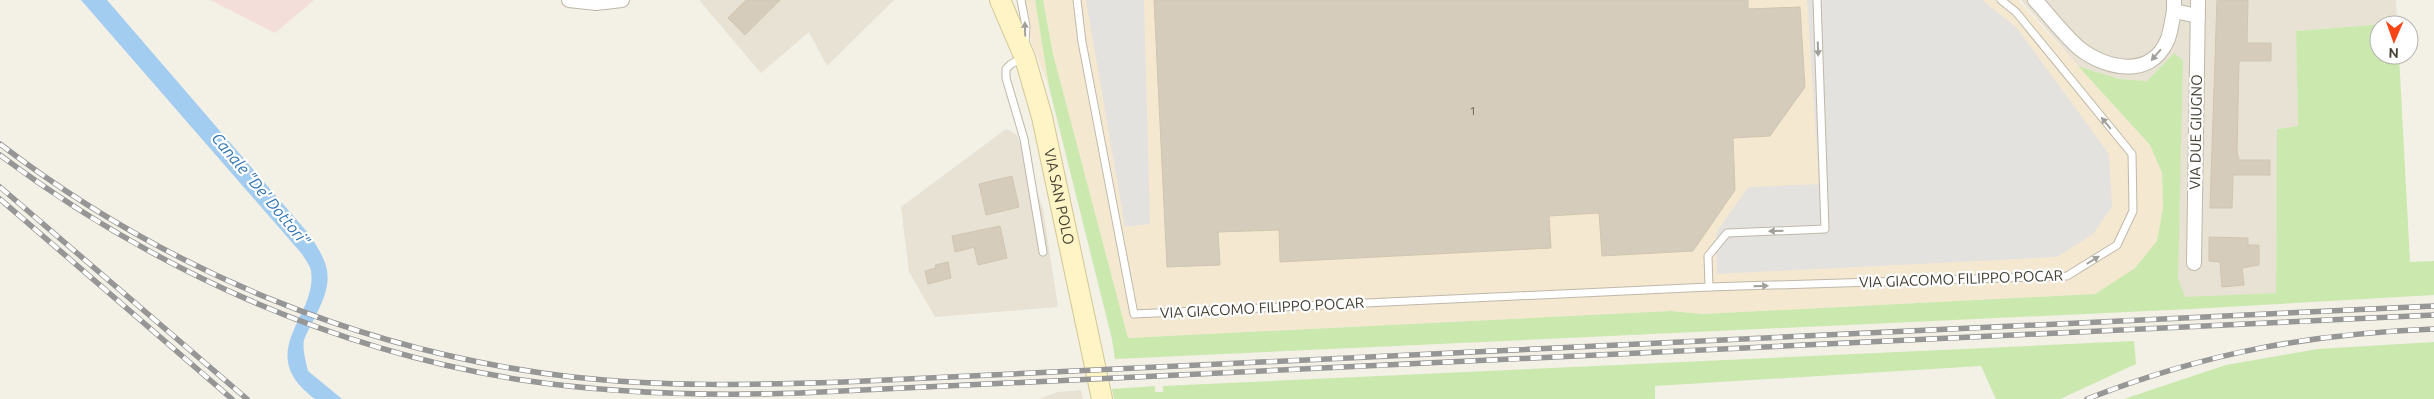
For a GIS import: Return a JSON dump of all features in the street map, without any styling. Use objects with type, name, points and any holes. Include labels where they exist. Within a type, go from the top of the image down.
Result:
[{"type":"main road","name":"VIA SAN POLO","points":[[1000,0],[1025,58],[1042,117],[1102,399]]},
{"type":"street","points":[[569,0],[596,3],[622,0]]},
{"type":"street","points":[[2035,0],[2078,47],[2099,61],[2115,66],[2135,67],[2150,61],[2167,42],[2174,6]]},
{"type":"street","name":"VIA DUE GIUGNO","points":[[2174,6],[2198,9],[2194,262]]},
{"type":"lane","points":[[1021,0],[1026,26],[1025,58],[1011,64],[1006,69],[1006,78],[1024,139],[1043,252]]},
{"type":"lane","name":"VIA GIACOMO FILIPPO POCAR","points":[[1077,0],[1082,42],[1134,314],[1709,287],[2067,276],[2117,245],[2133,211],[2132,154],[2016,12],[2001,0]]},
{"type":"lane","points":[[1709,287],[1708,256],[1727,233],[1825,228],[1817,0]]},
{"type":"shaded area","points":[[210,0],[314,0],[275,33]]},
{"type":"shaded area","points":[[699,0],[894,0],[827,66],[809,32],[761,73]]},
{"type":"shaded area","points":[[1017,0],[1035,0],[1049,87],[1018,7]]},
{"type":"shaded area","points":[[1043,0],[2018,0],[2150,145],[2162,173],[2163,208],[2157,241],[2135,268],[2095,294],[1703,314],[1671,311],[1128,338],[1053,54]]},
{"type":"shaded area","points":[[1086,0],[1144,0],[1150,224],[1125,227]]},
{"type":"shaded area","points":[[1807,0],[1982,0],[2017,28],[2109,154],[2112,207],[2093,234],[2057,257],[1717,274],[1716,233],[1748,187],[1819,184]]},
{"type":"shaded area","points":[[2021,0],[2396,0],[2397,15],[2369,15],[2369,25],[2296,31],[2298,126],[2277,129],[2276,293],[2185,298],[2178,278],[2174,53],[2147,81],[2119,79],[2078,66]]},
{"type":"shaded area","points":[[1006,129],[1017,135],[1043,209],[1058,307],[935,317],[909,272],[901,207]]},
{"type":"shaded area","points":[[1081,390],[1083,399],[1039,399],[1058,392]]},
{"type":"green space","points":[[1035,0],[1043,0],[1053,54],[1128,338],[1671,311],[1703,314],[2095,294],[2135,268],[2157,241],[2163,208],[2162,173],[2150,145],[2078,66],[2119,79],[2147,81],[2174,53],[2183,60],[2178,278],[2185,297],[2276,293],[2277,129],[2298,126],[2296,31],[2369,25],[2369,65],[2400,65],[2410,262],[2434,261],[2434,295],[2191,309],[1115,359],[1112,339],[1049,87]]},
{"type":"green space","points":[[2134,341],[2136,364],[2060,399],[1996,399],[1981,366],[1655,386],[1655,399],[1114,399],[1112,389],[1155,386],[1155,392],[1163,392],[1163,386]]},
{"type":"green space","points":[[2434,342],[2434,399],[2124,399],[2226,365],[2318,349]]},
{"type":"water","name":"Canale \"De' Dottori\"","points":[[81,0],[107,0],[308,233],[316,245],[327,273],[326,292],[304,340],[304,356],[308,371],[342,399],[315,399],[297,382],[289,366],[288,350],[292,335],[311,288],[309,264]]},
{"type":"building","points":[[746,0],[780,0],[745,35],[728,18]]},
{"type":"building","points":[[1154,0],[1748,0],[1748,9],[1800,7],[1805,87],[1770,136],[1733,138],[1735,190],[1693,251],[1602,256],[1599,213],[1549,216],[1551,248],[1280,262],[1279,230],[1218,232],[1220,265],[1167,267]]},
{"type":"building","points":[[2217,0],[2248,0],[2247,43],[2271,43],[2271,61],[2239,61],[2237,151],[2239,160],[2270,160],[2270,175],[2233,175],[2232,208],[2210,208]]},
{"type":"building","points":[[1012,176],[1019,207],[986,215],[979,184]]},
{"type":"building","points":[[1000,226],[1007,258],[978,265],[974,247],[955,252],[952,236]]},
{"type":"building","points":[[2209,237],[2248,238],[2248,245],[2259,245],[2259,265],[2242,268],[2244,285],[2222,287],[2220,262],[2209,261]]},
{"type":"building","points":[[948,262],[951,278],[928,284],[925,271],[936,268],[935,265]]},
{"type":"railway","points":[[0,144],[64,189],[130,231],[199,267],[271,299],[344,326],[419,348],[495,365],[573,377],[607,380],[708,384],[844,382],[2434,306]]},
{"type":"railway","points":[[0,155],[59,196],[120,234],[183,269],[248,299],[314,326],[382,348],[451,366],[522,380],[626,391],[695,394],[800,393],[2434,315]]},
{"type":"railway","points":[[0,187],[247,399]]},
{"type":"railway","points":[[0,199],[232,399]]},
{"type":"railway","points":[[2087,399],[2173,369],[2258,349],[2300,341],[2343,336],[2434,329]]}]
